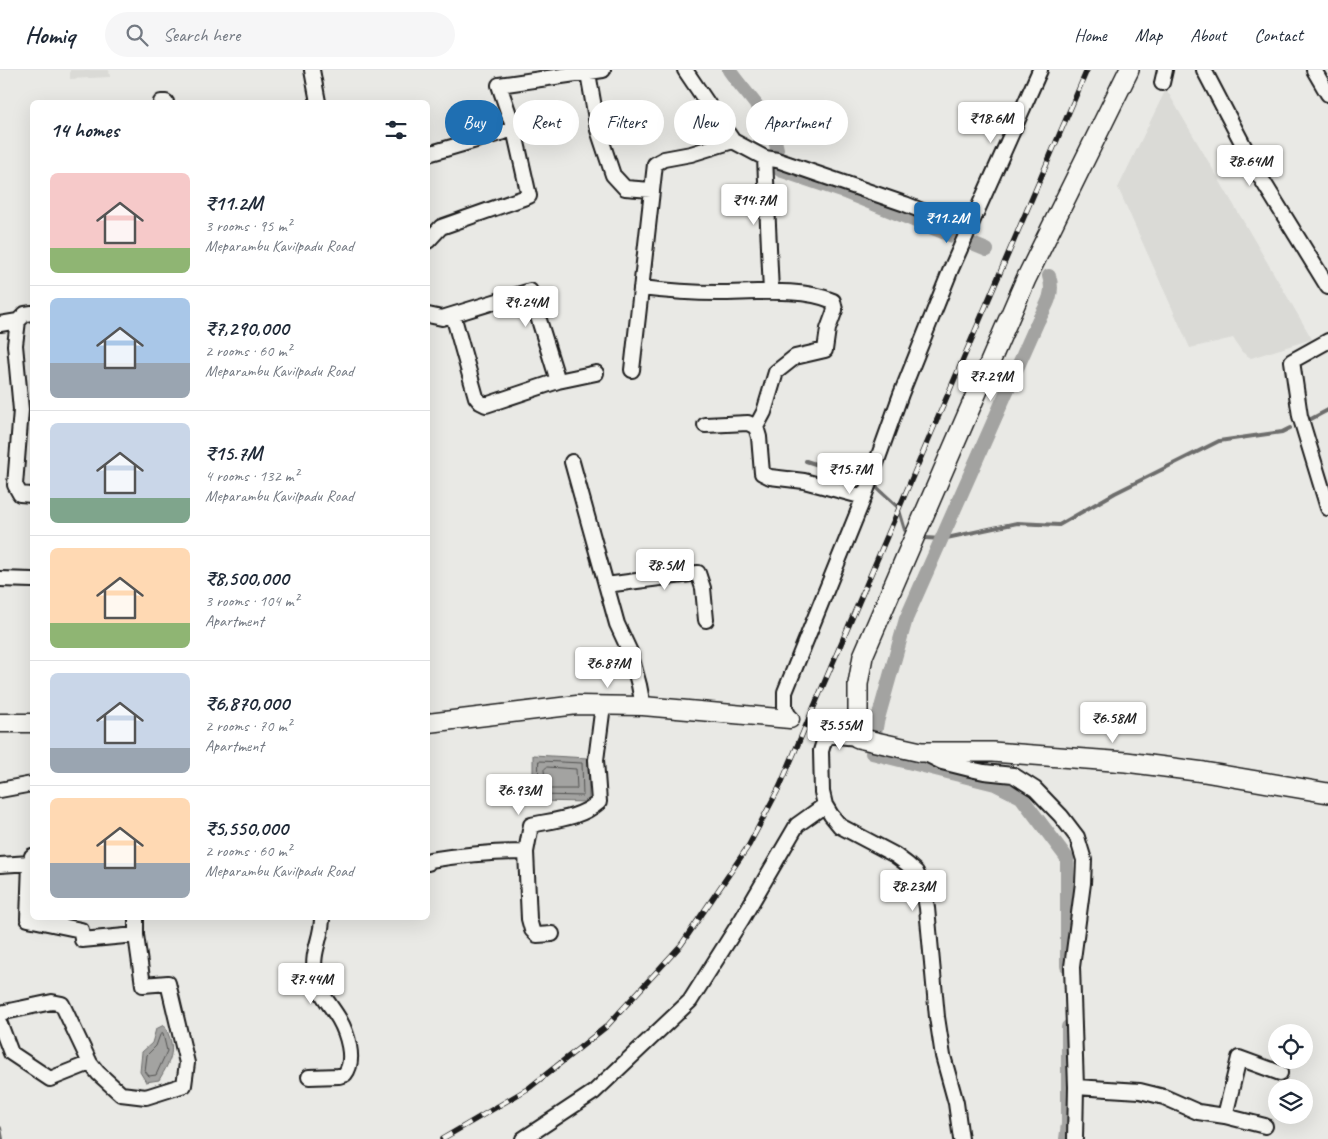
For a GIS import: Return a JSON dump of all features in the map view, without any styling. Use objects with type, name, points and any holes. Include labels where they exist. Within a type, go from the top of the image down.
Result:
[{"type":"main road","points":[[1129,70],[1026,279],[863,656],[858,684],[858,738],[921,752],[992,752],[1126,762],[1204,772],[1328,793]]},
{"type":"street","points":[[312,70],[318,100]]},
{"type":"street","points":[[513,126],[498,85],[604,70]]},
{"type":"street","points":[[685,70],[705,100]]},
{"type":"street","points":[[430,722],[577,705],[643,706],[790,719],[785,708],[786,692],[864,497],[901,394],[951,269],[1040,70]]},
{"type":"street","points":[[1204,70],[1259,175],[1328,287]]},
{"type":"street","points":[[1314,70],[1328,94]]},
{"type":"street","points":[[588,73],[598,130],[613,176],[625,188],[650,190]]},
{"type":"street","points":[[430,153],[513,129]]},
{"type":"street","points":[[736,142],[771,159],[905,204],[969,230]]},
{"type":"street","points":[[430,239],[441,227],[529,196],[518,145]]},
{"type":"street","points":[[632,370],[654,164],[664,159],[691,154],[720,145]]},
{"type":"street","points":[[771,159],[771,292]]},
{"type":"street","points":[[640,288],[707,293],[771,292],[823,296],[833,301],[834,310],[824,350],[795,357],[776,372],[764,412],[756,427],[759,436],[762,473],[770,477],[804,481],[864,497]]},
{"type":"street","points":[[430,315],[442,318],[530,291],[558,381]]},
{"type":"street","points":[[0,324],[18,321],[25,314],[30,313]]},
{"type":"street","points":[[453,315],[476,397],[486,405],[558,381],[596,373]]},
{"type":"street","points":[[18,321],[15,344],[20,410],[15,485],[20,494],[30,495]]},
{"type":"street","points":[[1328,341],[1292,361],[1300,416],[1328,508]]},
{"type":"street","points":[[705,424],[748,424],[756,427]]},
{"type":"street","points":[[572,462],[617,624],[630,652],[643,706]]},
{"type":"street","points":[[606,585],[698,572],[703,588],[706,620]]},
{"type":"street","points":[[0,579],[30,580]]},
{"type":"street","points":[[552,934],[537,935],[532,930],[526,852],[531,825],[567,818],[589,811],[599,802],[596,760],[603,705]]},
{"type":"street","points":[[0,723],[30,723]]},
{"type":"street","points":[[858,738],[826,734],[821,751],[822,792],[825,805],[840,826],[895,855],[907,864],[916,872],[924,890],[928,908],[937,1017],[943,1056],[956,1103],[962,1139]]},
{"type":"street","points":[[921,752],[942,762],[984,772],[1013,775],[1035,789],[1061,816],[1077,837],[1084,860],[1083,883],[1072,967],[1076,1087],[1075,1139]]},
{"type":"street","points":[[0,790],[30,784]]},
{"type":"street","points":[[523,1139],[594,1092],[690,1001],[797,825],[825,805]]},
{"type":"street","points":[[430,860],[489,852],[526,852]]},
{"type":"street","points":[[0,865],[30,860]]},
{"type":"street","points":[[30,880],[28,919],[30,919]]},
{"type":"street","points":[[33,920],[81,930],[82,940],[136,935]]},
{"type":"street","points":[[0,1013],[52,1002],[62,1004],[90,1063],[121,1094],[146,1097],[184,1085],[187,1063],[168,984],[143,985],[136,935],[136,920]]},
{"type":"street","points":[[309,1077],[339,1076],[344,1074],[350,1063],[350,1054],[345,1034],[339,1019],[323,997],[315,976],[314,962],[316,946],[321,936],[322,920]]},
{"type":"street","points":[[0,1024],[11,1053],[50,1079],[90,1063]]},
{"type":"street","points":[[1224,1116],[1239,1058],[1280,1073]]},
{"type":"street","points":[[1076,1087],[1140,1091],[1164,1097],[1198,1112],[1265,1126]]},
{"type":"shaded area","points":[[70,70],[109,70],[110,77],[70,79]]},
{"type":"shaded area","points":[[1166,89],[1312,339],[1251,358],[1242,352],[1233,338],[1190,348],[1118,188]]},
{"type":"water","points":[[533,755],[588,758],[589,802],[533,801]]},
{"type":"water","points":[[164,1025],[171,1041],[170,1059],[159,1080],[146,1082],[140,1072],[142,1052],[152,1043],[156,1029]]},
{"type":"waterway","points":[[729,70],[764,116],[774,136],[777,149]]},
{"type":"waterway","points":[[780,170],[842,191],[987,250]]},
{"type":"waterway","points":[[1049,276],[1051,289],[1047,305],[1038,321],[906,619],[877,722],[872,753],[995,784],[1021,797],[1067,858],[1067,966]]},
{"type":"waterway","points":[[1311,419],[1328,410]]},
{"type":"waterway","points":[[920,536],[942,539],[1017,523],[1059,525],[1115,493],[1219,441],[1282,432],[1290,428]]},
{"type":"waterway","points":[[806,461],[859,478]]},
{"type":"waterway","points":[[874,485],[898,507],[905,530],[911,532]]},
{"type":"waterway","points":[[1066,1139],[1068,1124],[1068,1027]]},
{"type":"waterway","points":[[0,1128],[2,1139]]},
{"type":"railway","points":[[442,1139],[529,1088],[607,1026],[681,945],[749,845],[780,786],[1087,70]]}]
